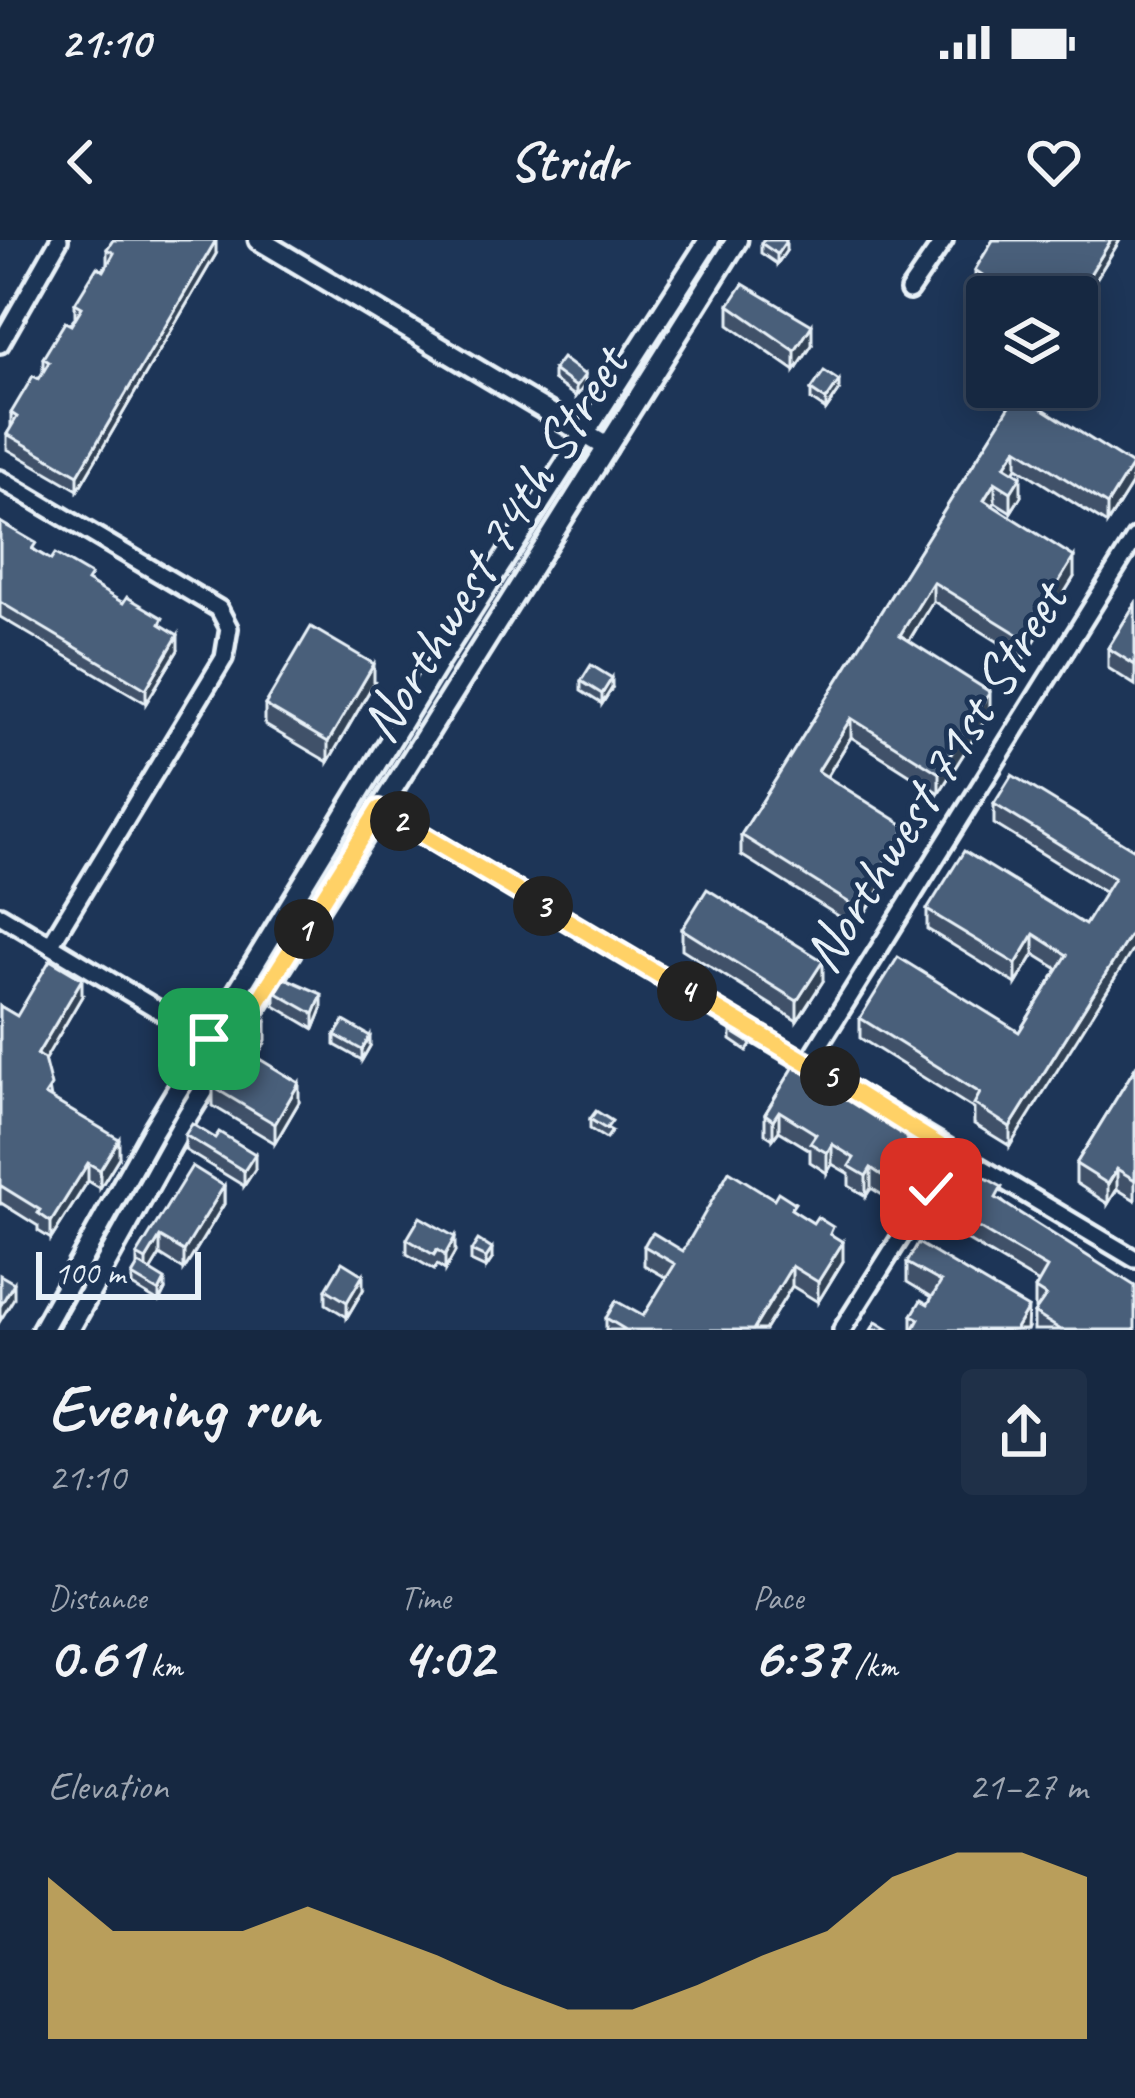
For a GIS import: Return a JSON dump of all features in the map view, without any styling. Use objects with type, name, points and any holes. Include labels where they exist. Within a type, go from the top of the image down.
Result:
[{"type":"main road","points":[[259,240],[607,447]]},
{"type":"main road","points":[[711,240],[716,274]]},
{"type":"main road","name":"Northwest 74th Street","points":[[42,1330],[209,1039],[583,432],[711,240]]},
{"type":"main road","name":"Northwest 74th Street","points":[[69,1330],[227,1051],[736,240]]},
{"type":"street","points":[[0,344],[59,240]]},
{"type":"street","points":[[909,291],[944,240]]},
{"type":"street","points":[[0,479],[219,609],[229,628],[224,658],[50,945]]},
{"type":"street","name":"Northwest 71st Street","points":[[808,1063],[1135,538]]},
{"type":"street","points":[[379,809],[1135,1259]]},
{"type":"street","points":[[0,915],[227,1051]]},
{"type":"street","points":[[842,1330],[953,1154]]},
{"type":"building","points":[[113,240],[216,240],[78,475],[7,434],[17,417],[11,413],[33,376],[39,379],[49,362],[43,358],[65,322],[71,325],[82,307],[75,303],[97,267],[104,271],[114,253],[107,249]]},
{"type":"building","points":[[763,240],[785,240],[786,241],[777,254]]},
{"type":"building","points":[[993,240],[1111,240],[1089,276],[984,276],[975,270]]},
{"type":"building","points":[[743,284],[812,325],[795,351],[729,305]]},
{"type":"building","points":[[562,358],[585,375],[576,387],[553,370]]},
{"type":"building","points":[[824,371],[839,381],[826,400],[811,390]]},
{"type":"building","points":[[1009,408],[1042,408],[1132,465],[1107,505],[1017,448],[1005,466],[1021,476],[1011,492],[995,482],[984,500],[1074,557],[1024,638],[933,582],[900,635],[990,692],[939,773],[851,718],[818,771],[907,827],[856,907],[741,835]]},
{"type":"building","points":[[0,522],[36,543],[32,549],[51,560],[55,554],[91,575],[87,581],[123,603],[127,597],[163,618],[160,624],[178,635],[146,689],[0,602]]},
{"type":"building","points":[[1135,604],[1135,665],[1108,648]]},
{"type":"building","points":[[311,627],[374,664],[328,742],[265,705]]},
{"type":"building","points":[[591,665],[612,678],[602,694],[581,681]]},
{"type":"building","points":[[1012,775],[1135,846],[1135,927],[1010,1127],[974,1104],[980,1093],[860,1018],[898,957],[1019,1032],[1067,955],[1034,934],[1016,964],[927,910],[964,851],[1085,925],[1114,878],[994,804]]},
{"type":"building","points":[[707,889],[823,961],[797,1001],[682,929]]},
{"type":"building","points":[[50,960],[82,979],[37,1055],[44,1059],[51,1086],[45,1095],[119,1139],[100,1170],[88,1163],[51,1222],[40,1210],[0,1188],[0,1006],[17,1016]]},
{"type":"building","points":[[283,977],[322,994],[314,1014],[275,992]]},
{"type":"building","points":[[256,1015],[266,1022],[248,1052],[299,1083],[275,1124],[213,1087]]},
{"type":"building","points":[[344,1021],[370,1036],[362,1050],[335,1035]]},
{"type":"building","points":[[734,1025],[751,1035],[747,1041],[731,1031]]},
{"type":"building","points":[[795,1065],[910,1136],[884,1177],[871,1168],[866,1176],[849,1166],[854,1158],[832,1144],[827,1153],[810,1143],[816,1134],[779,1111],[773,1120],[765,1114]]},
{"type":"building","points":[[1135,1068],[1135,1180],[1117,1169],[1108,1184],[1076,1164]]},
{"type":"building","points":[[596,1111],[612,1121],[606,1129],[590,1119]]},
{"type":"building","points":[[192,1124],[215,1138],[219,1132],[255,1154],[244,1171],[185,1135]]},
{"type":"building","points":[[192,1166],[224,1186],[184,1251],[160,1237],[146,1260],[137,1255]]},
{"type":"building","points":[[729,1171],[774,1199],[778,1192],[795,1203],[791,1209],[813,1223],[817,1217],[833,1227],[830,1234],[843,1242],[818,1282],[792,1266],[753,1330],[626,1330],[606,1318],[616,1301],[643,1316],[675,1264],[644,1246],[649,1237],[653,1233],[683,1251]]},
{"type":"building","points":[[977,1173],[1002,1187],[996,1198],[1135,1286],[1135,1330],[1061,1330],[1034,1313],[1046,1296],[1035,1289],[1047,1268],[953,1213]]},
{"type":"building","points":[[420,1217],[455,1237],[445,1255],[437,1250],[434,1255],[407,1239]]},
{"type":"building","points":[[478,1240],[492,1249],[486,1258],[471,1251]]},
{"type":"building","points":[[918,1243],[1028,1308],[1015,1330],[913,1330],[919,1319],[912,1315],[921,1300],[928,1304],[941,1282],[907,1263]]},
{"type":"building","points":[[342,1262],[363,1275],[347,1302],[326,1289]]},
{"type":"building","points":[[139,1264],[165,1280],[159,1292],[132,1276]]},
{"type":"building","points":[[0,1275],[14,1283],[0,1306]]},
{"type":"route","points":[[209,1039],[227,1051],[379,809],[953,1154],[931,1189]]}]
